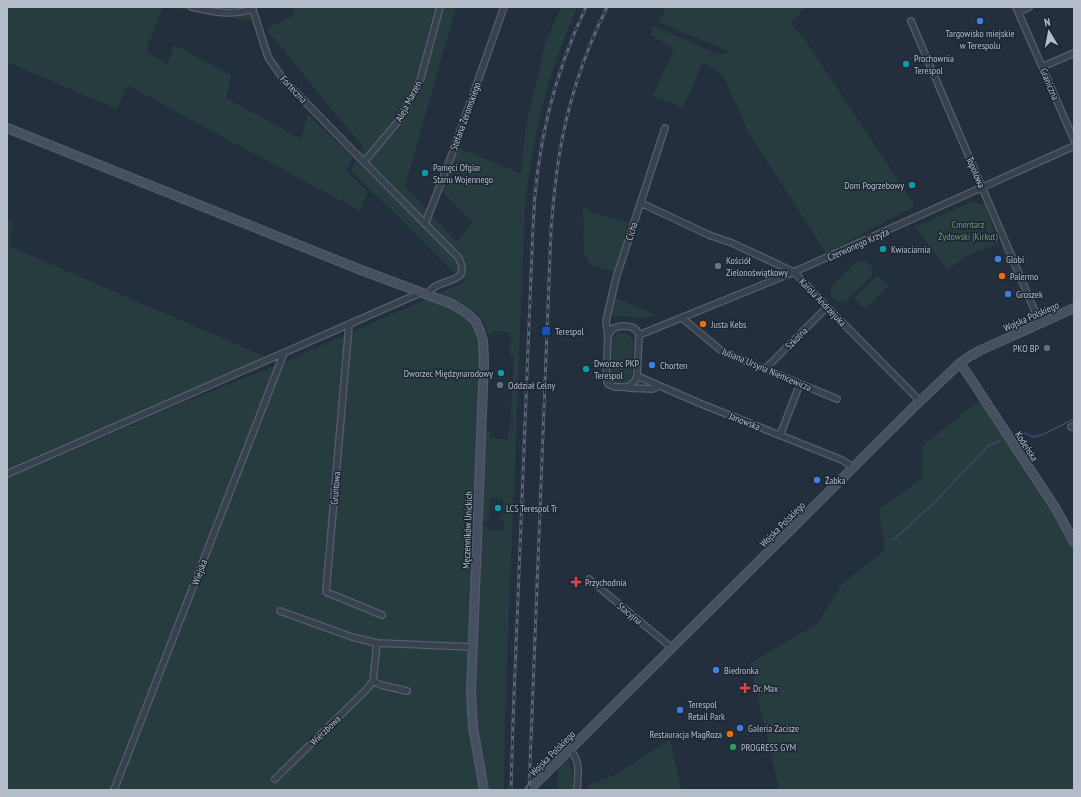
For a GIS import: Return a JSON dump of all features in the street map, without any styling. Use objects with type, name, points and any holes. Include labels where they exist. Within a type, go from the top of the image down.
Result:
[{"type":"main road","name":"Męczenników Unickich","points":[[7,128],[354,267],[452,304],[468,314],[476,322],[482,335],[484,346],[472,647],[471,717],[484,790]]},
{"type":"main road","name":"Wojska Polskiego","points":[[529,790],[853,467],[960,363],[981,350],[1074,308]]},
{"type":"main road","name":"Kodeńska","points":[[960,363],[974,382],[1041,487],[1074,542]]},
{"type":"street","points":[[192,7],[216,12],[234,13],[245,12],[252,8]]},
{"type":"street","name":"Aleja Marzeń","points":[[364,162],[400,119],[420,81],[440,7]]},
{"type":"street","name":"Stefana Żeromskiego","points":[[425,224],[451,157],[504,7]]},
{"type":"street","points":[[1017,10],[1029,7]]},
{"type":"street","name":"Forteczna","points":[[252,8],[268,57],[283,78],[458,257],[461,263],[462,272],[454,279],[431,289],[430,296]]},
{"type":"street","name":"Graniczna","points":[[1017,10],[1074,140]]},
{"type":"street","name":"Topolowa","points":[[911,21],[1040,323]]},
{"type":"street","points":[[1042,67],[1074,53]]},
{"type":"street","name":"Cicha","points":[[659,386],[653,389],[626,388],[612,387],[608,384],[606,380],[608,336],[606,320],[616,278],[665,128]]},
{"type":"street","name":"Czerwonego Krzyża","points":[[639,335],[794,272],[1074,146]]},
{"type":"street","name":"Karola Andrzejuka","points":[[640,203],[794,272],[827,308],[920,401]]},
{"type":"street","points":[[7,474],[411,298],[416,295],[418,291]]},
{"type":"street","name":"Szkolna","points":[[765,369],[827,308]]},
{"type":"street","name":"Juliana Ursyna Niemcewicza","points":[[682,318],[723,352],[837,399]]},
{"type":"street","name":"Gruntowa","points":[[349,325],[326,592],[382,615]]},
{"type":"street","points":[[608,336],[612,329],[620,326],[634,328],[639,335],[637,376],[633,384],[626,388]]},
{"type":"street","name":"Wiejska","points":[[114,790],[284,354]]},
{"type":"street","name":"Janowska","points":[[637,376],[842,460],[853,467]]},
{"type":"street","points":[[780,435],[800,384]]},
{"type":"street","name":"Stacyjna","points":[[589,579],[672,648]]},
{"type":"street","points":[[280,610],[352,637],[377,643],[472,647]]},
{"type":"street","points":[[377,643],[373,681],[381,685],[407,691]]},
{"type":"street","name":"Wierzbowa","points":[[275,779],[366,690],[373,681]]},
{"type":"street","points":[[570,749],[578,761],[577,790]]},
{"type":"green space","points":[[7,7],[163,7],[146,50],[167,65],[174,45],[231,75],[226,98],[301,139],[308,114],[353,158],[346,170],[368,192],[360,211],[127,85],[117,109],[7,62]]},
{"type":"green space","points":[[169,7],[248,7],[252,21]]},
{"type":"green space","points":[[293,7],[456,7],[405,186],[457,242],[473,222],[440,190],[457,147],[521,174],[525,131],[545,44],[561,7],[577,7],[558,56],[543,105],[532,156],[525,208],[505,715],[504,790],[490,790],[482,753],[476,692],[482,526],[487,526],[489,531],[503,531],[504,521],[499,520],[499,518],[503,518],[503,499],[490,498],[489,519],[485,519],[485,522],[482,522],[486,430],[490,432],[490,438],[507,439],[508,432],[510,432],[514,356],[510,356],[511,336],[508,332],[493,331],[493,335],[488,334],[481,318],[475,312],[453,300],[437,294],[464,282],[351,171],[363,147],[266,29],[295,15]]},
{"type":"green space","points":[[666,7],[805,7],[791,23],[806,41],[915,206],[826,253],[749,133],[723,75],[703,63],[682,109],[671,102],[652,97],[674,49],[651,35],[653,26],[718,54],[733,53],[659,22]]},
{"type":"green space","name":"Cmentarz Żydowski (Kirkut)","points":[[971,202],[985,205],[998,244],[968,255],[948,270],[915,227]]},
{"type":"green space","points":[[583,203],[590,212],[634,224],[618,273],[590,265],[584,252]]},
{"type":"green space","points":[[7,219],[13,222],[9,246],[266,357],[7,469]]},
{"type":"green space","points":[[862,261],[870,264],[872,269],[871,277],[846,301],[839,302],[833,299],[831,296],[832,286],[856,263]]},
{"type":"green space","points":[[878,275],[889,286],[865,309],[854,298]]},
{"type":"green space","points":[[614,297],[656,315],[646,318],[612,316]]},
{"type":"green space","points":[[427,299],[456,310],[469,319],[478,332],[481,347],[467,688],[470,732],[480,790],[7,790],[7,478],[192,399],[282,363]]},
{"type":"green space","points":[[617,333],[627,334],[633,341],[632,378],[629,383],[625,385],[614,384],[610,378],[612,339]]},
{"type":"green space","points":[[980,400],[1056,518],[1074,550],[1074,790],[779,790],[750,663],[817,624],[843,583],[885,550],[879,509],[922,478],[922,446]]},
{"type":"green space","points":[[670,740],[681,790],[589,790],[588,785],[613,776]]},
{"type":"green space","points":[[567,759],[574,774],[577,790],[558,790],[558,766]]},
{"type":"waterway","points":[[1017,432],[1022,432],[1034,437],[1044,434],[1074,419]]},
{"type":"waterway","points":[[892,541],[932,505],[989,445],[1000,441]]},
{"type":"railway","points":[[511,790],[535,198],[542,142],[548,114],[564,60],[586,7]]},
{"type":"railway","points":[[529,790],[551,230],[554,193],[562,138],[577,80],[607,7]]},
{"type":"place","name":"Targowisko miejskie w Terespolu","points":[[980,21]]},
{"type":"place","name":"Prochownia Terespol","points":[[906,64]]},
{"type":"place","name":"Pamęci Ofgiar Stanu Wojennego","points":[[425,173]]},
{"type":"place","name":"Dom Pogrzebowy","points":[[912,185]]},
{"type":"place","name":"Kwiaciarnia","points":[[883,249]]},
{"type":"place","name":"Globi","points":[[998,259]]},
{"type":"place","name":"Kościół Zielonoświątkowy","points":[[718,266]]},
{"type":"place","name":"Palermo","points":[[1002,276]]},
{"type":"place","name":"Groszek","points":[[1008,294]]},
{"type":"place","name":"Justa Kebs","points":[[703,324]]},
{"type":"place","name":"Terespol","points":[[546,331]]},
{"type":"place","name":"PKO BP","points":[[1047,348]]},
{"type":"place","name":"Chorten","points":[[652,365]]},
{"type":"place","name":"Dworzec PKP Terespol","points":[[586,369]]},
{"type":"place","name":"Dworzec Międzynarodowy","points":[[501,373]]},
{"type":"place","name":"Oddział Celny","points":[[500,385]]},
{"type":"place","name":"Żabka","points":[[817,480]]},
{"type":"place","name":"LCS Terespol Tr","points":[[498,508]]},
{"type":"place","name":"Przychodnia","points":[[576,582]]},
{"type":"place","name":"Biedronka","points":[[716,670]]},
{"type":"place","name":"Dr. Max","points":[[745,688]]},
{"type":"place","name":"Terespol Retail Park","points":[[680,710]]},
{"type":"place","name":"Galeria Zacisze","points":[[740,728]]},
{"type":"place","name":"Restauracja MagRoza","points":[[730,734]]},
{"type":"place","name":"PROGRESS GYM","points":[[733,747]]}]
